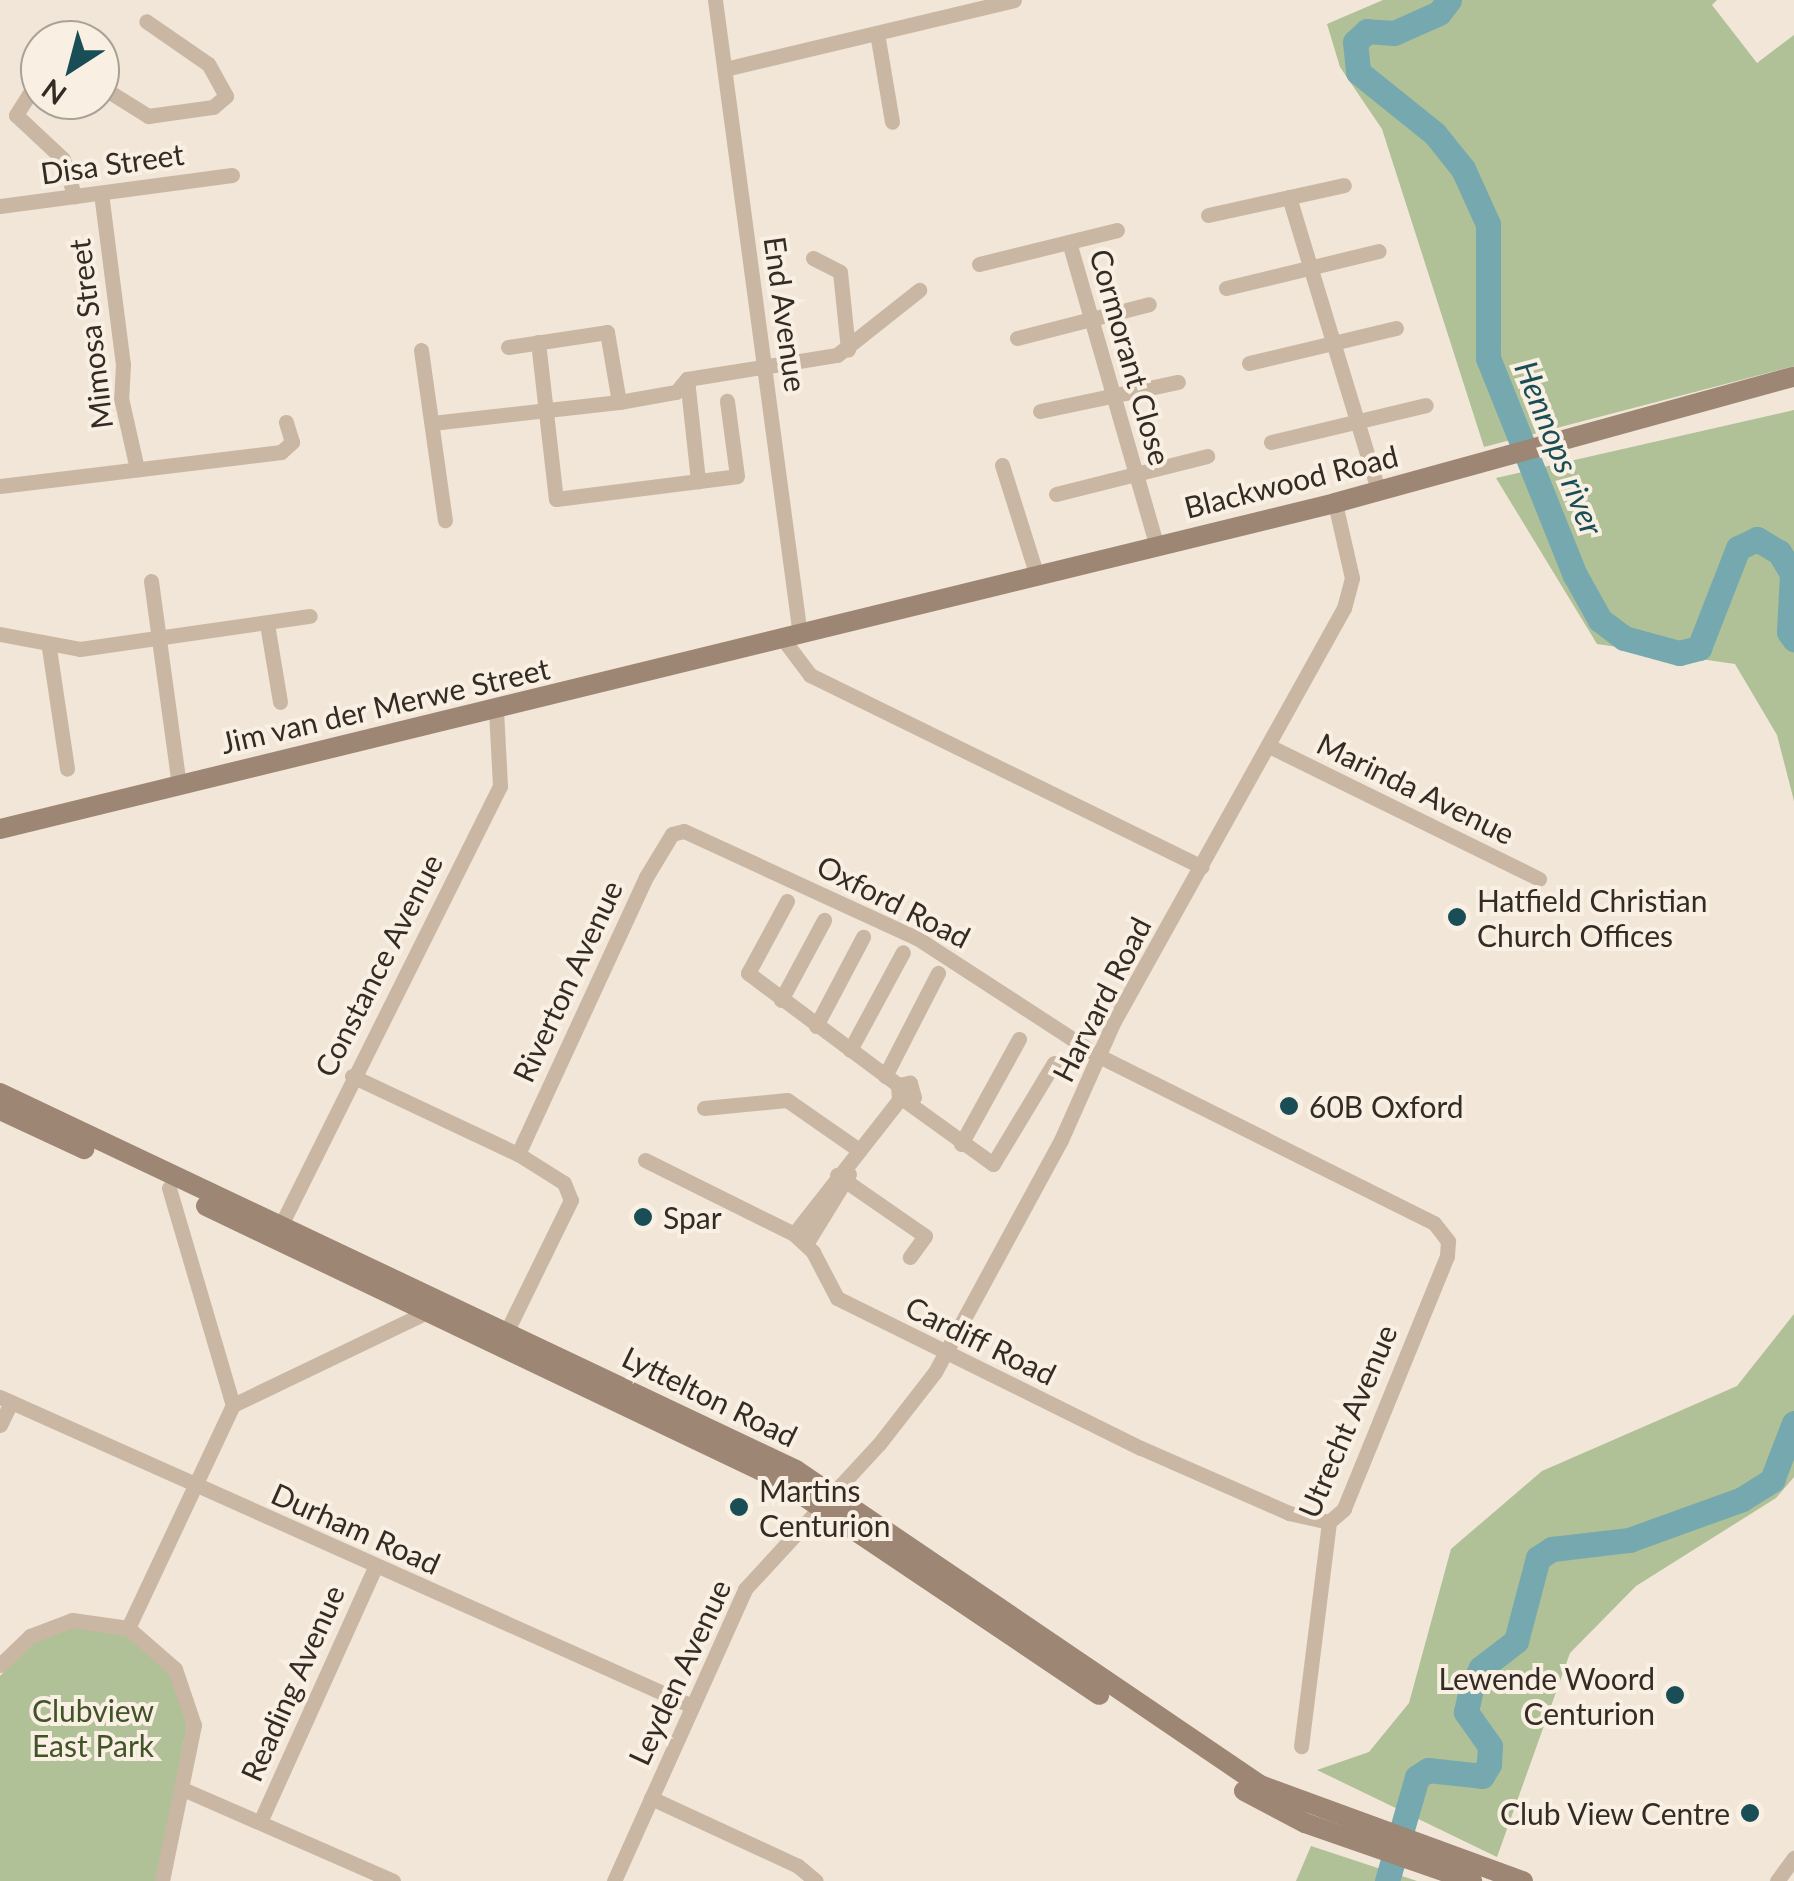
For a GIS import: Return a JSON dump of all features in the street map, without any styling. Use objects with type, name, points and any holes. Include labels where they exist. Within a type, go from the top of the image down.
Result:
[{"type":"main road","name":"Blackwood Road","points":[[792,638],[1335,503],[1794,376]]},
{"type":"main road","name":"Jim van der Merwe Street","points":[[0,830],[792,638]]},
{"type":"main road","name":"Lyttelton Road","points":[[0,1093],[828,1499],[1221,1778],[1305,1823],[1523,1881]]},
{"type":"main road","name":"Lyttelton Road","points":[[0,1110],[169,1188],[277,1232]]},
{"type":"main road","name":"Lyttelton Road","points":[[1436,1860],[1472,1881]]},
{"type":"street","name":"End Avenue","points":[[715,0],[766,367],[792,638]]},
{"type":"street","points":[[725,68],[1014,0]]},
{"type":"street","points":[[120,98],[148,116],[212,106],[226,96],[208,64],[146,21]]},
{"type":"street","points":[[877,33],[892,122]]},
{"type":"street","points":[[21,120],[63,160],[74,196]]},
{"type":"street","name":"Disa Street","points":[[0,206],[232,174]]},
{"type":"street","points":[[1208,215],[1344,185]]},
{"type":"street","name":"Mimosa Street","points":[[100,193],[123,364],[121,398],[137,469]]},
{"type":"street","points":[[1289,197],[1378,490]]},
{"type":"street","points":[[980,264],[1117,230]]},
{"type":"street","name":"Cormorant Close","points":[[1068,242],[1157,546]]},
{"type":"street","points":[[1226,288],[1380,251]]},
{"type":"street","points":[[813,258],[836,267],[844,282],[848,350]]},
{"type":"street","points":[[432,423],[676,392],[687,379],[848,350],[918,290]]},
{"type":"street","points":[[1017,338],[1149,304]]},
{"type":"street","points":[[1250,363],[1396,328]]},
{"type":"street","points":[[508,347],[608,332],[619,402]]},
{"type":"street","points":[[538,342],[556,499],[737,476],[726,401]]},
{"type":"street","points":[[421,350],[445,520]]},
{"type":"street","points":[[687,379],[698,481]]},
{"type":"street","points":[[1040,412],[1178,382]]},
{"type":"street","points":[[1271,442],[1426,404]]},
{"type":"street","points":[[0,486],[281,452],[292,442],[286,422]]},
{"type":"street","points":[[1056,494],[1207,456]]},
{"type":"street","points":[[1002,465],[1038,576]]},
{"type":"street","name":"Harvard Road","points":[[828,1499],[917,1399],[945,1355],[1098,1056],[1350,593],[1335,503]]},
{"type":"street","points":[[151,581],[179,785]]},
{"type":"street","points":[[0,634],[49,648],[158,640],[310,616]]},
{"type":"street","points":[[267,624],[280,702]]},
{"type":"street","points":[[792,638],[810,676],[1202,867]]},
{"type":"street","points":[[49,648],[67,769]]},
{"type":"street","name":"Constance Avenue","points":[[277,1232],[500,786],[496,710]]},
{"type":"street","name":"Marinda Avenue","points":[[1269,746],[1539,879]]},
{"type":"street","name":"Oxford Road","points":[[672,834],[713,840],[917,938],[1098,1056],[1418,1214],[1443,1230],[1448,1242]]},
{"type":"street","name":"Riverton Avenue","points":[[518,1154],[646,876],[672,834]]},
{"type":"street","points":[[786,901],[748,968],[781,1000],[850,1050],[960,1144],[998,1163],[1054,1062]]},
{"type":"street","points":[[781,1000],[824,920]]},
{"type":"street","points":[[816,1026],[863,937]]},
{"type":"street","points":[[850,1050],[903,952]]},
{"type":"street","points":[[644,1160],[800,1239],[897,1091],[938,973]]},
{"type":"street","points":[[960,1144],[1018,1039]]},
{"type":"street","points":[[352,1076],[518,1154],[557,1176],[568,1191],[566,1214],[503,1339]]},
{"type":"street","points":[[704,1108],[787,1100],[860,1150]]},
{"type":"street","points":[[845,1174],[925,1236]]},
{"type":"street","points":[[169,1188],[234,1405]]},
{"type":"street","points":[[910,1257],[937,1220]]},
{"type":"street","name":"Cardiff Road","points":[[800,1239],[837,1298],[945,1355],[1256,1498],[1328,1522]]},
{"type":"street","name":"Utrecht Avenue","points":[[1301,1746],[1328,1522],[1344,1509],[1448,1242]]},
{"type":"street","points":[[128,1628],[234,1405],[437,1308]]},
{"type":"street","points":[[0,1425],[5,1399]]},
{"type":"street","name":"Durham Road","points":[[5,1399],[194,1487],[692,1706]]},
{"type":"street","name":"Leyden Avenue","points":[[614,1881],[745,1589],[828,1499]]},
{"type":"street","name":"Reading Avenue","points":[[260,1822],[375,1567]]},
{"type":"street","points":[[0,1665],[16,1645],[48,1627],[100,1621],[128,1628],[163,1654],[184,1685],[194,1726],[185,1790],[162,1881]]},
{"type":"street","points":[[185,1790],[393,1881]]},
{"type":"street","points":[[651,1798],[798,1866],[816,1881]]},
{"type":"street","points":[[1776,1881],[1794,1858]]},
{"type":"green space","points":[[1383,0],[1717,0],[1712,5],[1757,63],[1794,35],[1794,366],[1484,447],[1382,129],[1340,67],[1327,24]]},
{"type":"green space","points":[[1794,410],[1794,801],[1777,735],[1735,664],[1597,644],[1496,478]]},
{"type":"green space","points":[[1794,1314],[1794,1477],[1776,1498],[1636,1586],[1570,1653],[1497,1857],[1317,1770],[1369,1752],[1409,1703],[1451,1549],[1542,1471],[1737,1386]]},
{"type":"green space","name":"Clubview East Park","points":[[69,1627],[130,1636],[170,1673],[188,1720],[157,1881],[0,1881],[0,1676],[32,1641]]},
{"type":"green space","points":[[1311,1846],[1417,1881],[1296,1881]]},
{"type":"waterway","name":"Hennops river","points":[[1449,0],[1439,13],[1394,33],[1367,31],[1355,42],[1358,72],[1435,134],[1463,169],[1488,224],[1488,358],[1575,575],[1600,620],[1624,638],[1679,653],[1699,648],[1738,548],[1757,539],[1779,552],[1792,574],[1789,632],[1794,639]]},
{"type":"waterway","name":"Hennops river","points":[[1387,1881],[1417,1777],[1428,1770],[1482,1776],[1489,1764],[1490,1746],[1466,1712],[1471,1689],[1481,1668],[1516,1641],[1538,1558],[1552,1549],[1629,1540],[1742,1499],[1772,1480],[1794,1423]]},
{"type":"place","name":"Hatfield Christian Church Offices","points":[[1457,917]]},
{"type":"place","name":"60B Oxford","points":[[1289,1106]]},
{"type":"place","name":"Spar","points":[[643,1217]]},
{"type":"place","name":"Martins Centurion","points":[[739,1507]]},
{"type":"place","name":"Lewende Woord Centurion","points":[[1675,1695]]},
{"type":"place","name":"Club View Centre","points":[[1750,1813]]}]
